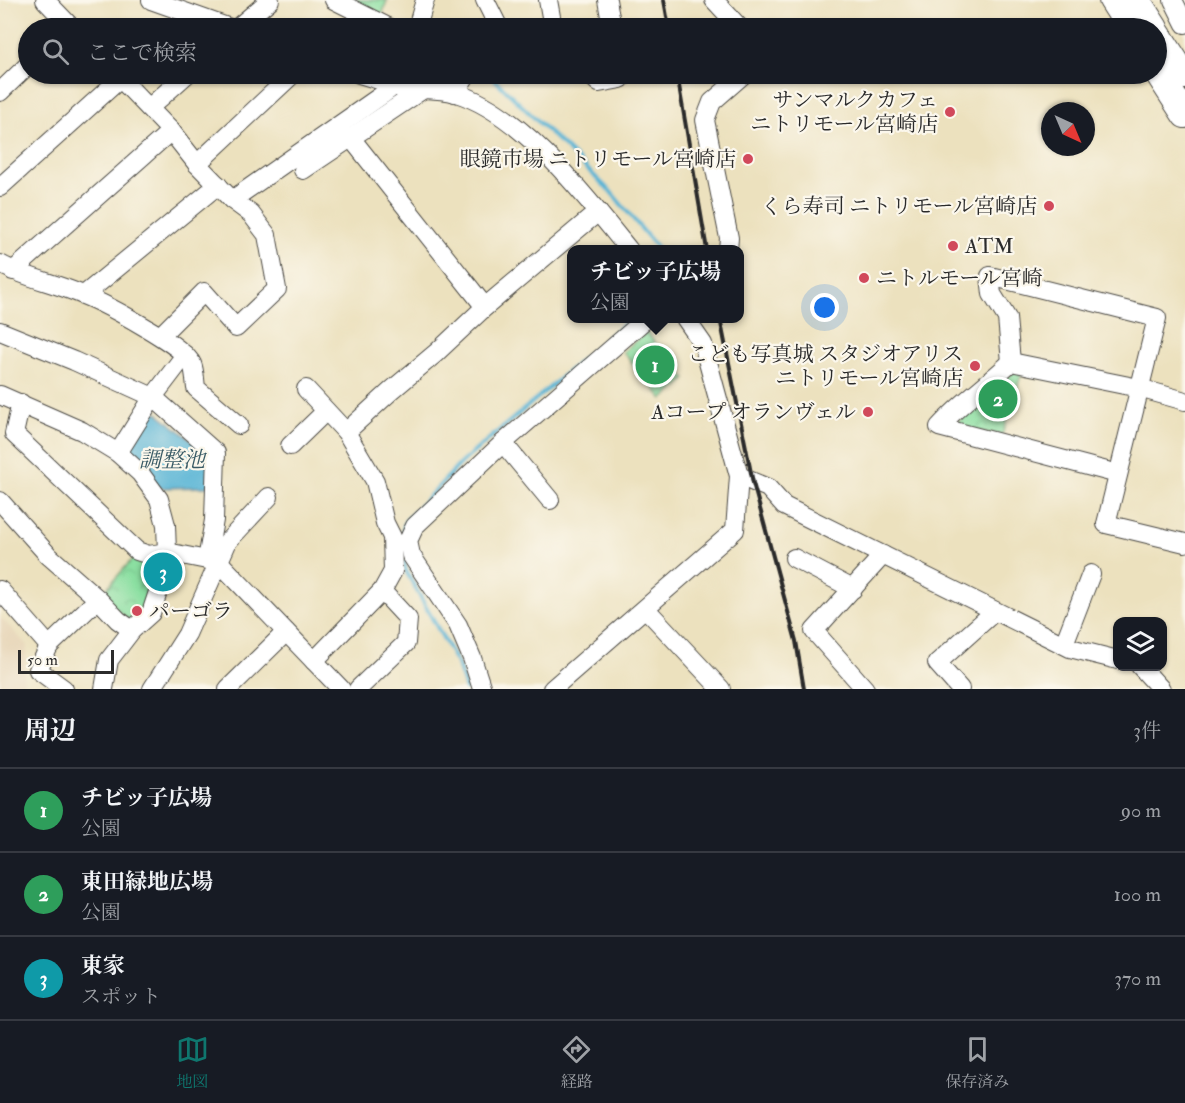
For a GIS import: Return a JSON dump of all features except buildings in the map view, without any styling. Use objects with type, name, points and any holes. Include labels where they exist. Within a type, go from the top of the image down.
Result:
[{"type":"highway","points":[[1112,0],[1124,18]]},
{"type":"highway","points":[[1137,0],[1148,18]]},
{"type":"highway","points":[[1167,47],[1185,76]]},
{"type":"highway","points":[[1165,84],[1185,114]]},
{"type":"street","points":[[45,0],[61,18]]},
{"type":"street","points":[[151,0],[202,18]]},
{"type":"street","points":[[334,0],[370,18]]},
{"type":"street","points":[[420,18],[425,0]]},
{"type":"street","points":[[485,0],[494,18]]},
{"type":"street","points":[[548,0],[551,18]]},
{"type":"street","points":[[607,0],[610,18]]},
{"type":"street","points":[[714,0],[731,18]]},
{"type":"street","points":[[1173,0],[1185,24]]},
{"type":"street","points":[[248,18],[266,1]]},
{"type":"street","points":[[0,92],[18,75]]},
{"type":"street","points":[[0,187],[110,84]]},
{"type":"street","points":[[126,84],[171,131],[197,164],[232,200],[250,214],[267,235],[277,289],[236,328],[204,292],[160,336]]},
{"type":"street","points":[[149,108],[176,84]]},
{"type":"street","points":[[197,164],[282,84]]},
{"type":"street","points":[[232,200],[391,84]]},
{"type":"street","points":[[399,84],[400,88],[455,93],[479,103],[510,121],[549,158],[626,245]]},
{"type":"street","points":[[455,93],[461,84]]},
{"type":"street","points":[[728,245],[729,238],[705,120],[712,102],[733,84]]},
{"type":"street","points":[[303,170],[422,90]]},
{"type":"street","points":[[7,268],[171,131]]},
{"type":"street","points":[[351,138],[485,307]]},
{"type":"street","points":[[84,295],[218,185]]},
{"type":"street","points":[[346,432],[485,307],[598,212]]},
{"type":"street","points":[[7,268],[84,295],[160,336],[185,355],[192,364],[196,388],[239,425]]},
{"type":"street","points":[[1011,362],[1007,318],[992,294],[990,276],[1157,318],[1106,524],[1185,543]]},
{"type":"street","points":[[482,689],[458,625],[411,555],[408,541],[415,526],[503,442],[641,323]]},
{"type":"street","points":[[552,689],[735,530],[739,476],[703,344],[688,323]]},
{"type":"street","points":[[0,331],[153,397],[216,453],[214,520],[207,560],[167,552],[149,555],[137,551],[14,434],[21,403]]},
{"type":"street","points":[[118,453],[153,397],[185,355]]},
{"type":"street","points":[[1011,362],[1139,388],[1185,401]]},
{"type":"street","points":[[1011,362],[939,427],[1118,474]]},
{"type":"street","points":[[306,389],[346,432],[375,481],[385,523],[392,537],[393,571],[382,591],[314,661]]},
{"type":"street","points":[[0,395],[82,430],[118,453],[140,473],[159,499],[166,525],[167,552],[152,613],[132,630],[109,660],[104,689]]},
{"type":"street","points":[[290,446],[326,411]]},
{"type":"street","points":[[503,442],[550,500]]},
{"type":"street","points":[[739,476],[768,488],[784,506],[994,612],[1064,644],[1113,659]]},
{"type":"street","points":[[152,689],[187,634],[228,541],[269,497]]},
{"type":"street","points":[[0,501],[49,556],[118,620],[132,630]]},
{"type":"street","points":[[865,689],[814,631],[883,555]]},
{"type":"street","points":[[794,558],[853,589]]},
{"type":"street","points":[[218,561],[340,689]]},
{"type":"street","points":[[1064,644],[1091,574]]},
{"type":"street","points":[[0,590],[49,646]]},
{"type":"street","points":[[358,689],[406,643],[408,619],[382,591]]},
{"type":"street","points":[[64,689],[38,670],[49,646],[98,599]]},
{"type":"street","points":[[646,609],[721,689]]},
{"type":"street","points":[[960,689],[937,663],[994,612]]},
{"type":"street","points":[[228,689],[286,632]]},
{"type":"street","points":[[1145,671],[1161,689]]},
{"type":"shaded area","points":[[0,617],[27,645],[23,689],[0,689]]},
{"type":"green space","points":[[356,0],[387,0],[382,16],[355,4]]},
{"type":"green space","points":[[646,332],[686,379],[663,399],[623,352]]},
{"type":"green space","points":[[1014,371],[1022,372],[1002,435],[952,427]]},
{"type":"green space","points":[[136,555],[164,562],[166,573],[135,626],[101,595]]},
{"type":"water","name":"調整池","points":[[154,410],[210,455],[209,487],[157,488],[126,452]]},
{"type":"waterway","points":[[499,84],[611,192],[655,245]]},
{"type":"waterway","points":[[403,532],[405,522],[462,462],[625,323]]},
{"type":"waterway","points":[[403,556],[406,571],[458,665],[466,689]]},
{"type":"railway","points":[[664,0],[667,18]]},
{"type":"railway","points":[[679,84],[706,245]]},
{"type":"railway","points":[[721,323],[753,483],[796,641],[804,689]]},
{"type":"place","name":"サンマルクカフェ ニトリモール宮崎店","points":[[950,112]]},
{"type":"place","name":"眼鏡市場 ニトリモール宮崎店","points":[[748,159]]},
{"type":"place","name":"くら寿司 ニトリモール宮崎店","points":[[1049,206]]},
{"type":"place","name":"ATM","points":[[953,246]]},
{"type":"place","name":"ニトルモール宮崎","points":[[864,278]]},
{"type":"place","name":"チビッ子広場","points":[[655,365]]},
{"type":"place","name":"こども写真城 スタジオアリス ニトリモール宮崎店","points":[[975,366]]},
{"type":"place","name":"東田緑地広場","points":[[998,399]]},
{"type":"place","name":"Aコープ オランヴェル","points":[[868,412]]},
{"type":"place","name":"東家","points":[[163,572]]},
{"type":"place","name":"パーゴラ","points":[[137,611]]}]
